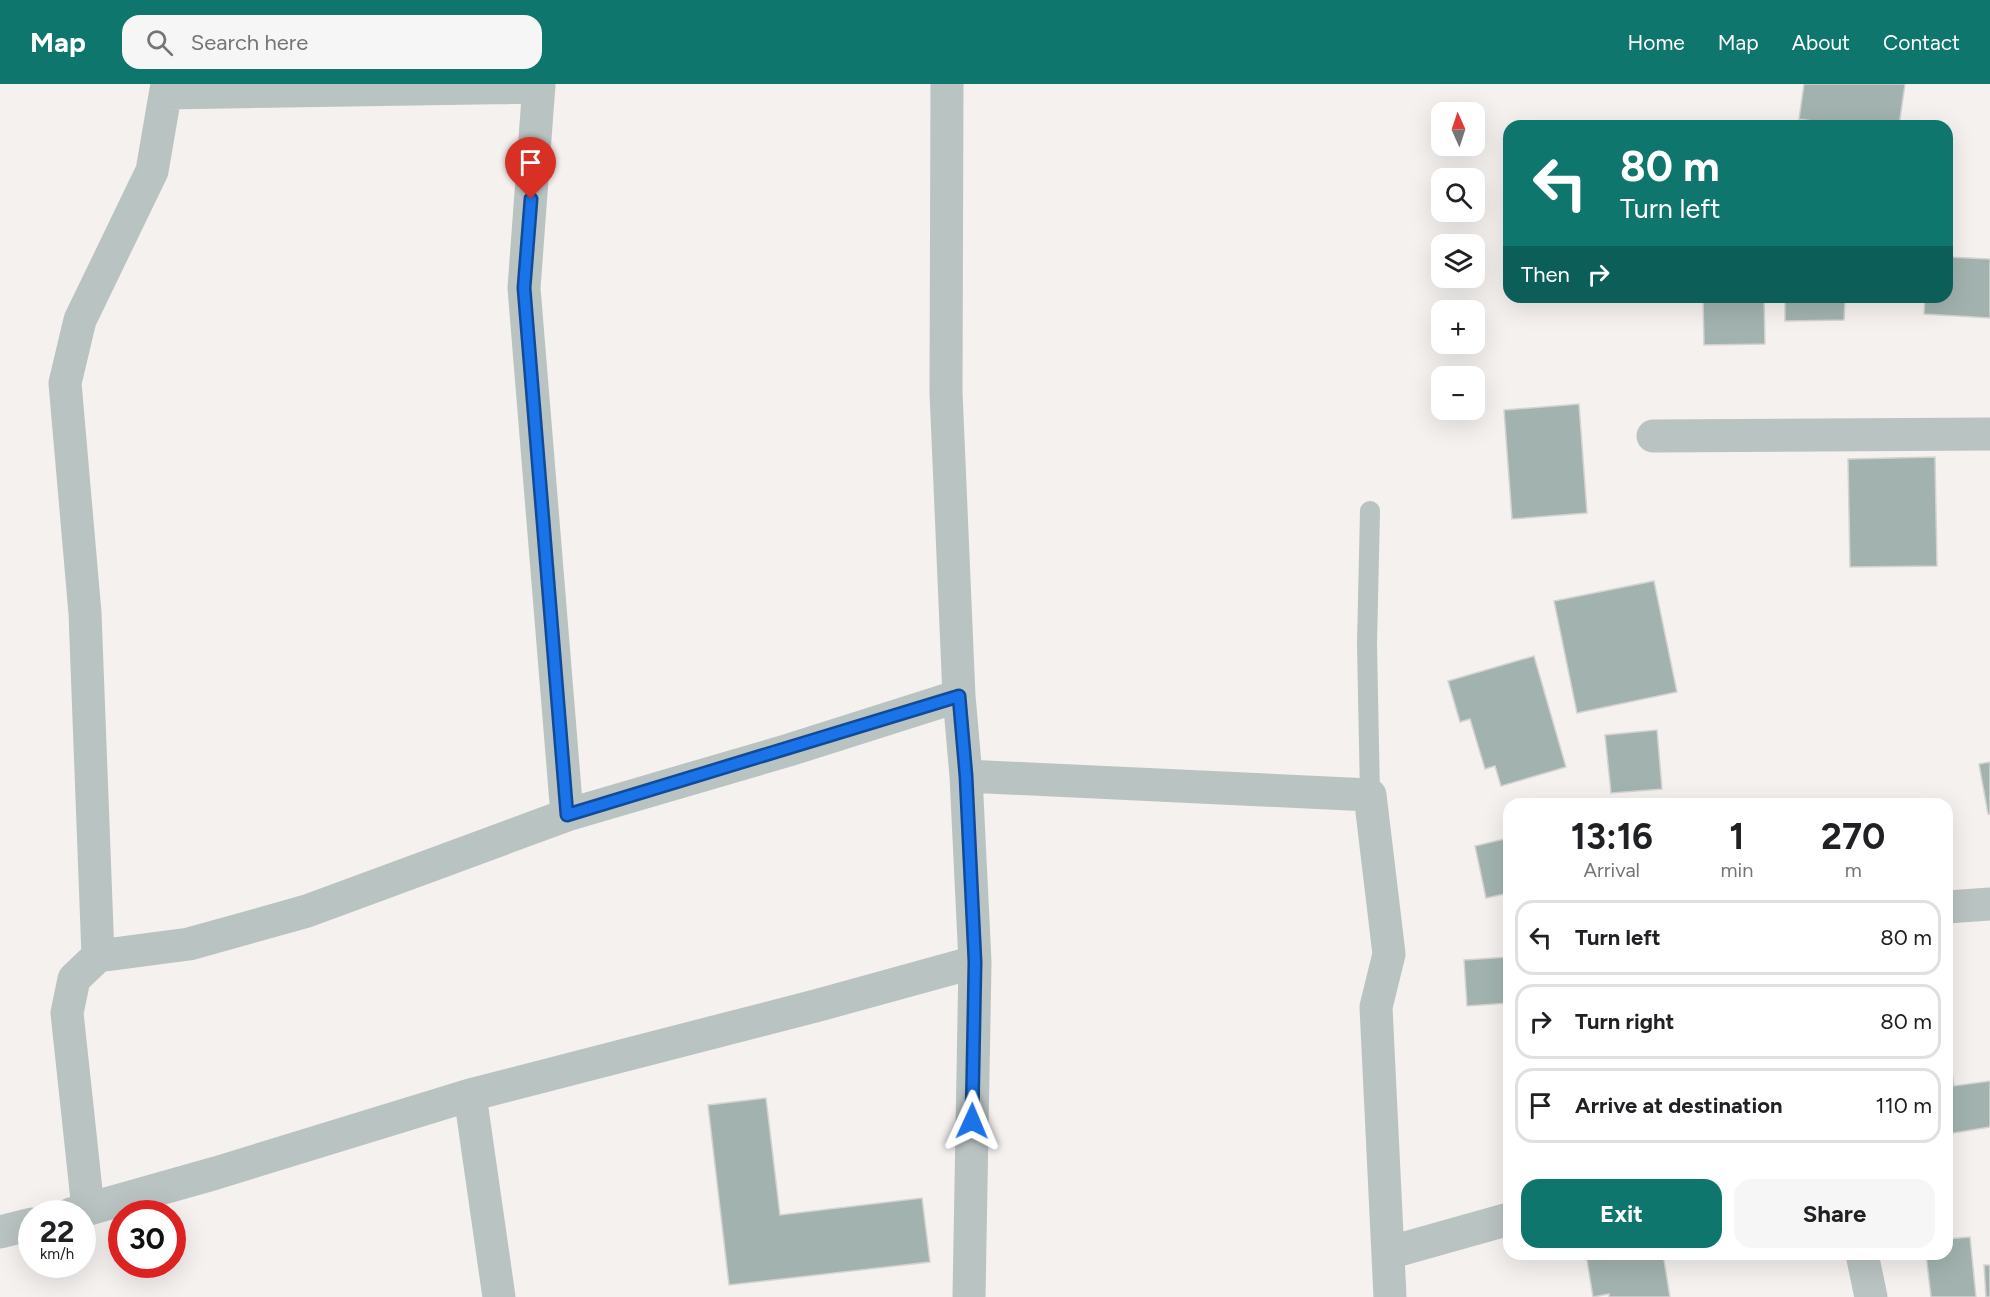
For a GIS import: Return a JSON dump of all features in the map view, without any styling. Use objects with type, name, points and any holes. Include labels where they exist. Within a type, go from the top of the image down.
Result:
[{"type":"street","points":[[947,84],[946,392],[959,696],[966,776],[975,962],[969,1297]]},
{"type":"street","points":[[98,956],[85,613],[65,383],[80,320],[152,171],[167,88],[539,86],[524,288],[567,815]]},
{"type":"street","points":[[1653,435],[1990,434]]},
{"type":"street","points":[[78,1200],[67,1013],[74,979],[98,956],[189,944],[307,911],[567,815],[959,696]]},
{"type":"street","points":[[966,776],[1370,795],[1389,954],[1376,1006],[1390,1297]]},
{"type":"street","points":[[1953,907],[1990,904]]},
{"type":"street","points":[[96,1206],[216,1173],[470,1095],[787,1014],[975,962]]},
{"type":"street","points":[[470,1095],[499,1297]]},
{"type":"street","points":[[1388,1253],[1503,1221]]},
{"type":"street","points":[[0,1232],[18,1228]]},
{"type":"street","points":[[1863,1260],[1871,1297]]},
{"type":"lane","points":[[1370,511],[1366,644],[1370,795]]},
{"type":"building","points":[[1804,84],[1905,84],[1900,120],[1799,119]]},
{"type":"building","points":[[1953,257],[1990,259],[1990,318],[1924,314],[1925,303],[1953,303]]},
{"type":"building","points":[[1703,303],[1764,303],[1765,344],[1704,345]]},
{"type":"building","points":[[1785,303],[1845,303],[1844,320],[1785,321]]},
{"type":"building","points":[[1579,404],[1587,513],[1512,519],[1504,410]]},
{"type":"building","points":[[1935,457],[1937,566],[1850,567],[1848,459]]},
{"type":"building","points":[[1654,581],[1677,692],[1577,713],[1554,601]]},
{"type":"building","points":[[1534,656],[1566,767],[1501,786],[1495,766],[1485,769],[1470,719],[1460,722],[1448,681]]},
{"type":"building","points":[[1657,730],[1662,789],[1611,793],[1605,735]]},
{"type":"building","points":[[1990,762],[1990,814],[1988,814],[1979,764]]},
{"type":"building","points":[[1503,839],[1503,894],[1486,898],[1475,846]]},
{"type":"building","points":[[1503,957],[1503,1003],[1467,1006],[1464,960]]},
{"type":"building","points":[[1953,1079],[1954,1086],[1990,1081],[1990,1127],[1953,1133]]},
{"type":"building","points":[[766,1098],[780,1215],[922,1198],[930,1262],[729,1285],[708,1105]]},
{"type":"building","points":[[1970,1237],[1976,1297],[1931,1297],[1927,1260],[1953,1260],[1953,1238]]},
{"type":"building","points":[[1587,1260],[1664,1260],[1670,1297],[1609,1297],[1609,1294],[1593,1297]]},
{"type":"building","points":[[1984,1265],[1990,1265],[1990,1297],[1986,1297]]},
{"type":"route","points":[[531,199],[524,288],[567,815],[789,750],[959,696],[966,776],[975,962],[972,1121]]}]
